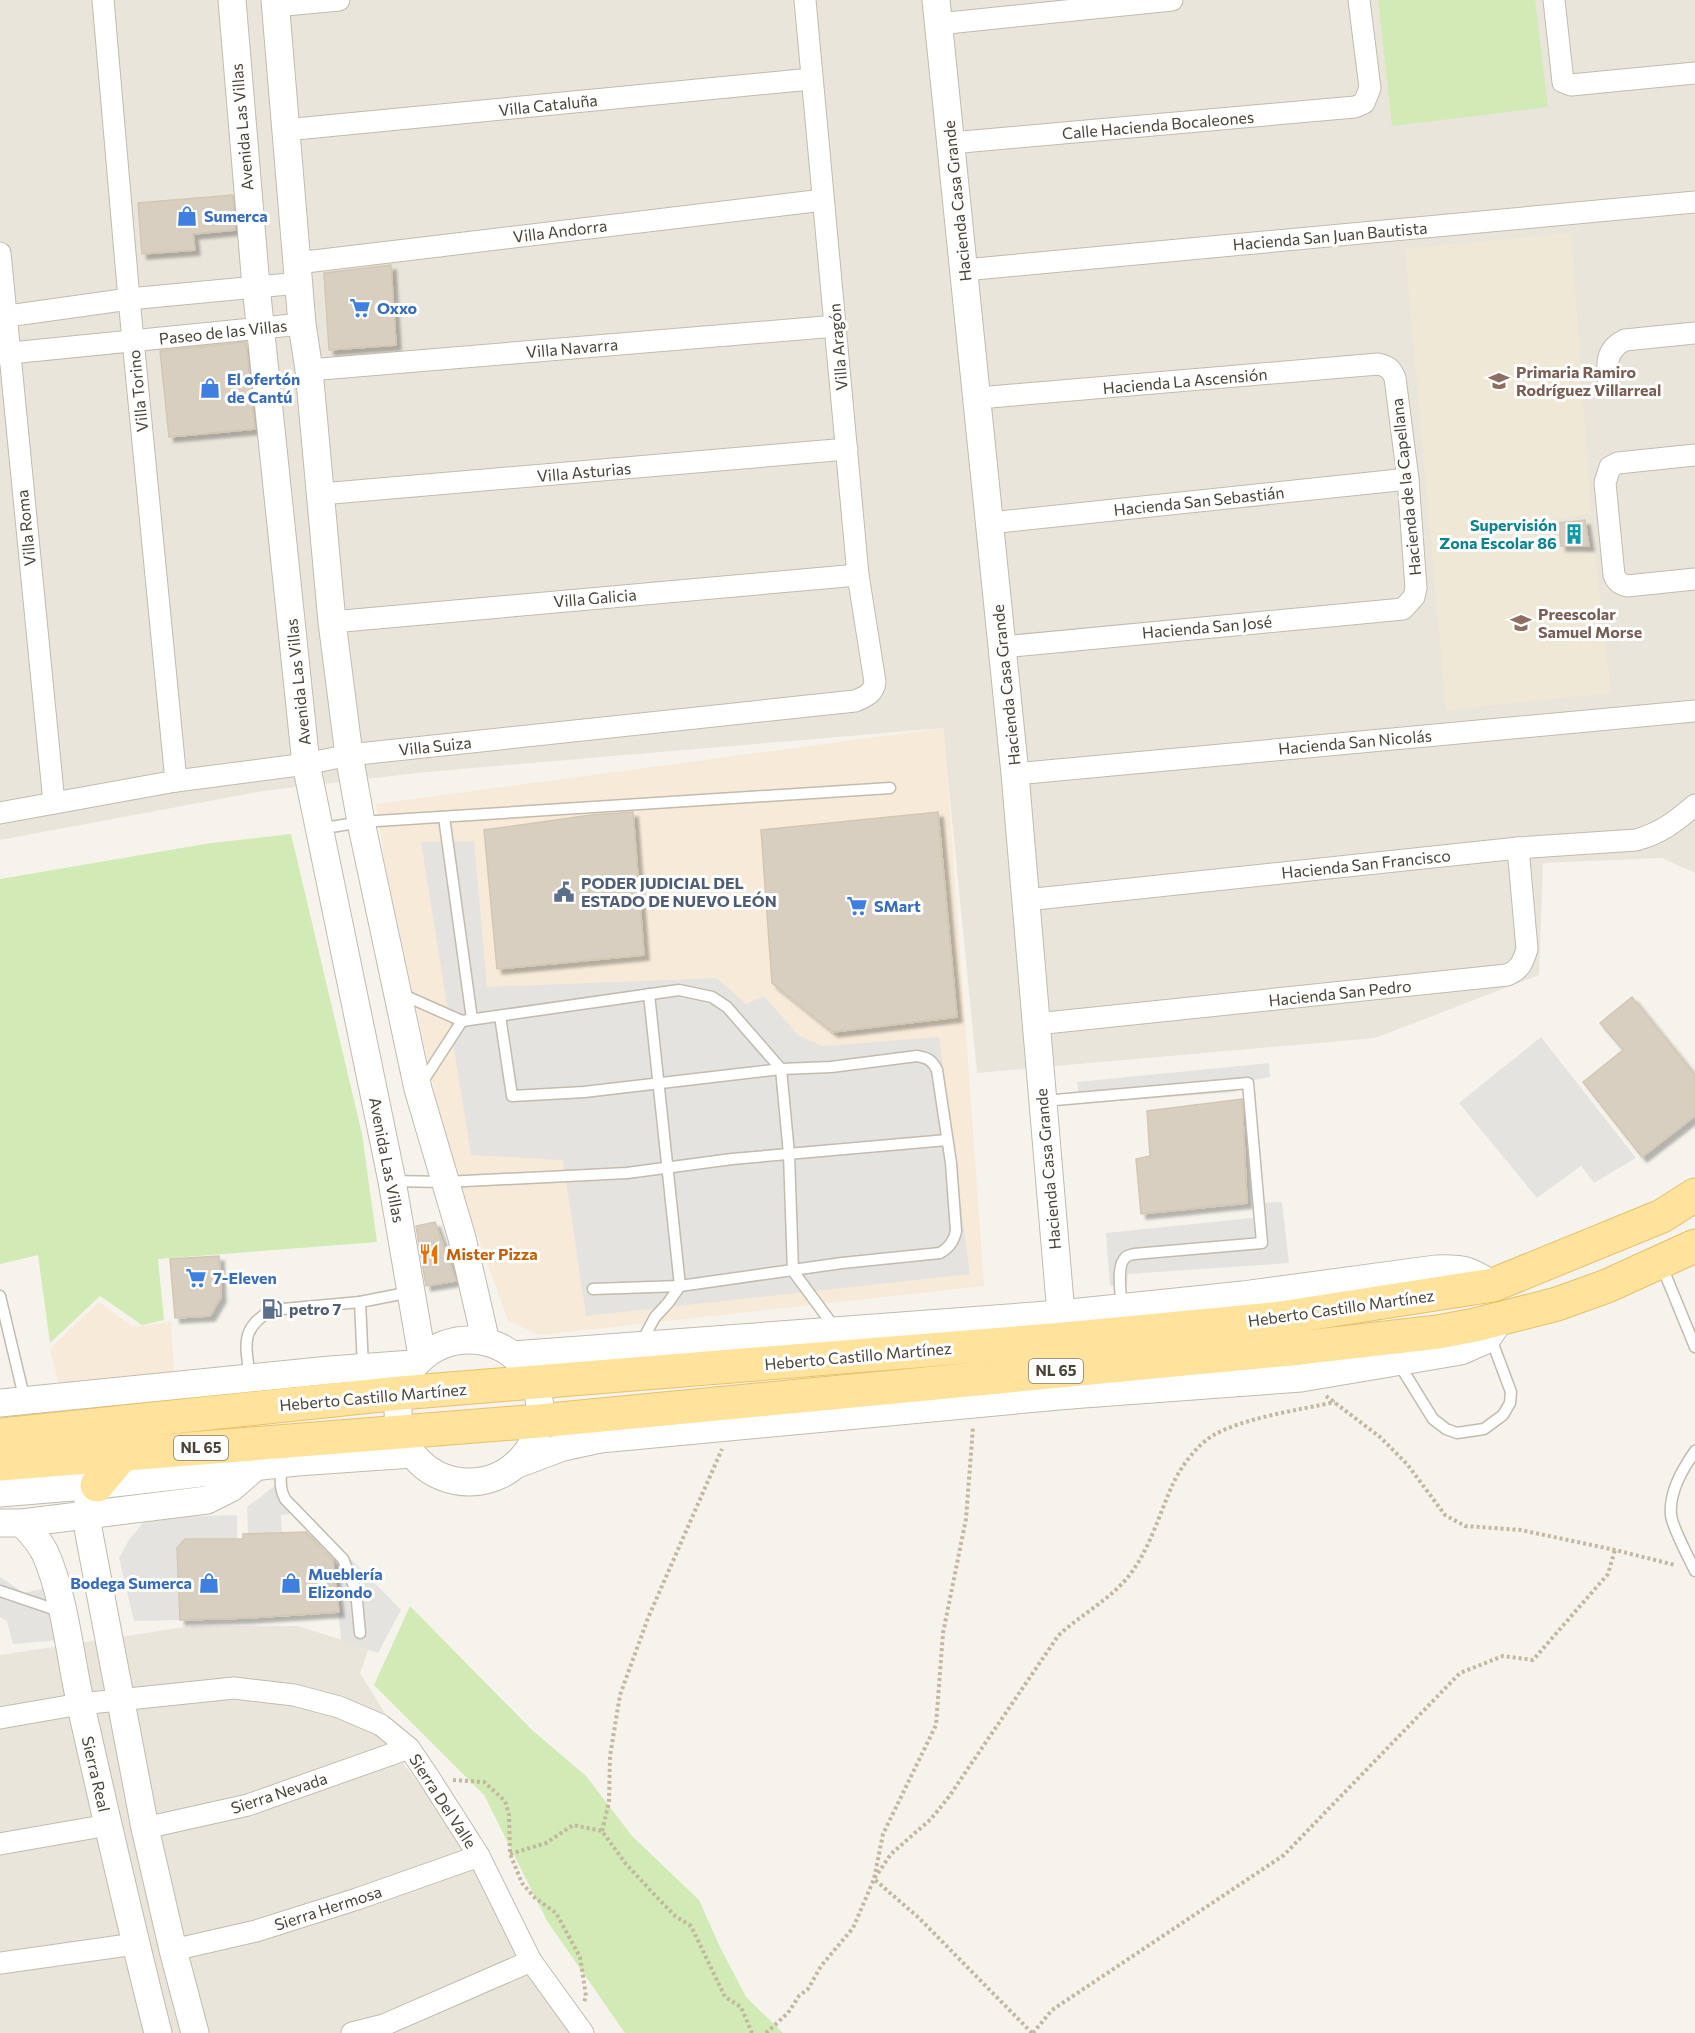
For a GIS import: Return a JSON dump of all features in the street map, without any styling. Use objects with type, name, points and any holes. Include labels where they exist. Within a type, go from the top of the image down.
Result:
[{"type":"main road","name":"Heberto Castillo Martínez","points":[[0,1464],[123,1454],[407,1443],[539,1421],[1065,1355],[1492,1285],[1662,1216],[1695,1195]]},
{"type":"main road","name":"Heberto Castillo Martínez","points":[[0,1435],[400,1393],[534,1383],[1065,1355],[1290,1349],[1438,1332],[1475,1325],[1496,1326],[1607,1287],[1695,1246]]},
{"type":"main road","points":[[1492,1285],[1496,1326]]},
{"type":"main road","points":[[91,1499],[123,1454]]},
{"type":"street","name":"Villa Torino","points":[[103,0],[129,299],[176,781]]},
{"type":"street","name":"Avenida Las Villas","points":[[232,0],[256,286],[306,764],[393,1181],[411,1292],[418,1360]]},
{"type":"street","points":[[339,0],[275,3],[302,324],[309,370],[332,622],[349,755],[397,992],[418,1089],[462,1238],[486,1342]]},
{"type":"street","name":"Villa Aragón","points":[[805,0],[858,575],[875,682],[871,693]]},
{"type":"street","points":[[938,12],[1172,0]]},
{"type":"street","name":"Calle Hacienda Bocaleones","points":[[951,143],[1355,107],[1364,103],[1370,88],[1359,0]]},
{"type":"street","points":[[1554,0],[1563,82],[1571,85],[1695,73]]},
{"type":"street","name":"Hacienda Casa Grande","points":[[938,12],[1015,774],[1065,1355]]},
{"type":"street","name":"Villa Cataluña","points":[[285,130],[811,79]]},
{"type":"street","name":"Villa Andorra","points":[[298,273],[823,200]]},
{"type":"street","name":"Hacienda San Juan Bautista","points":[[964,270],[1695,202]]},
{"type":"street","name":"Villa Roma","points":[[0,253],[4,353],[54,803]]},
{"type":"street","points":[[3,317],[129,299],[256,286],[298,273]]},
{"type":"street","name":"Paseo de las Villas","points":[[4,353],[302,324]]},
{"type":"street","name":"Villa Navarra","points":[[309,370],[836,326]]},
{"type":"street","points":[[1609,386],[1607,364],[1616,344],[1625,340],[1695,333]]},
{"type":"street","name":"Hacienda La Ascensión","points":[[978,398],[1378,364],[1385,365],[1391,370]]},
{"type":"street","name":"Hacienda de la Capellana","points":[[1391,370],[1395,378],[1408,479],[1416,588],[1410,603]]},
{"type":"street","name":"Villa Asturias","points":[[321,494],[848,449]]},
{"type":"street","points":[[1695,455],[1618,463],[1610,467],[1606,473],[1605,483],[1614,575],[1620,584],[1627,586],[1695,579]]},
{"type":"street","name":"Hacienda San Sebastián","points":[[990,523],[1408,479]]},
{"type":"street","name":"Villa Galicia","points":[[332,622],[858,575]]},
{"type":"street","name":"Hacienda San José","points":[[1002,647],[1403,609],[1410,603]]},
{"type":"street","name":"Villa Suiza","points":[[0,813],[176,781],[306,764],[349,755],[855,702],[871,693]]},
{"type":"street","name":"Hacienda San Nicolás","points":[[1015,774],[1695,711]]},
{"type":"street","name":"Hacienda San Francisco","points":[[1026,900],[1518,848],[1636,840],[1654,835],[1695,806]]},
{"type":"street","name":"Hacienda San Pedro","points":[[1036,1024],[1507,975],[1517,971],[1524,960],[1527,949],[1518,848]]},
{"type":"street","points":[[515,1465],[563,1447],[600,1439],[975,1406],[1065,1355],[1122,1308],[1243,1295],[1436,1269],[1465,1269],[1492,1285]]},
{"type":"street","points":[[513,1355],[837,1331],[1301,1378],[1461,1351],[1480,1344],[1496,1326]]},
{"type":"street","points":[[486,1342],[513,1355],[522,1363],[534,1383],[539,1402],[539,1421],[535,1437],[515,1465],[501,1475],[485,1481],[467,1483],[434,1474],[420,1464],[407,1443],[399,1408],[403,1382],[418,1360],[432,1350],[446,1345],[486,1342]]},
{"type":"street","points":[[13,1402],[418,1360]]},
{"type":"street","points":[[11,1523],[91,1499],[254,1468],[407,1443]]},
{"type":"street","points":[[0,1493],[91,1499]]},
{"type":"street","points":[[91,1499],[120,1699],[173,1950],[195,2033]]},
{"type":"street","name":"Sierra Real","points":[[11,1523],[39,1543],[46,1556],[62,1612],[80,1704],[135,1944],[158,2033]]},
{"type":"street","name":"Sierra Del Valle","points":[[0,1718],[80,1704],[234,1688],[294,1695],[339,1707],[381,1725],[409,1748],[430,1779],[479,1856],[531,1960],[580,2029]]},
{"type":"street","name":"Sierra Nevada","points":[[146,1828],[248,1805],[409,1748]]},
{"type":"street","points":[[0,1844],[108,1825]]},
{"type":"street","name":"Sierra Hermosa","points":[[173,1950],[267,1928],[479,1856]]},
{"type":"street","points":[[0,1963],[135,1944]]},
{"type":"street","points":[[352,2033],[384,2025],[531,1960]]},
{"type":"lane","points":[[319,829],[361,822],[890,788]]},
{"type":"lane","points":[[418,1089],[467,1020],[444,817]]},
{"type":"lane","points":[[397,992],[467,1020],[679,990],[712,997],[727,1007],[781,1069],[789,1154],[793,1271],[837,1331]]},
{"type":"lane","points":[[639,1346],[655,1317],[668,1304],[680,1286],[649,994]]},
{"type":"lane","points":[[500,1016],[512,1096],[584,1092],[917,1056],[928,1058],[937,1070],[951,1163],[956,1231],[948,1248],[940,1252],[842,1263],[680,1286],[592,1289]]},
{"type":"lane","points":[[1043,1101],[1248,1083],[1262,1243],[1134,1254],[1126,1257],[1120,1270],[1122,1308]]},
{"type":"lane","points":[[393,1181],[445,1182],[627,1173],[789,1154],[947,1140]]},
{"type":"lane","points":[[1660,1262],[1695,1347]]},
{"type":"lane","points":[[250,1378],[245,1345],[251,1326],[272,1310],[360,1302],[411,1292]]},
{"type":"lane","points":[[0,1296],[13,1402]]},
{"type":"lane","points":[[360,1302],[363,1367]]},
{"type":"lane","points":[[1397,1361],[1434,1419],[1446,1429],[1457,1433],[1484,1429],[1503,1415],[1510,1403],[1511,1392],[1496,1326]]},
{"type":"lane","points":[[1695,1451],[1685,1465],[1676,1485],[1671,1517],[1695,1570]]},
{"type":"lane","points":[[282,1464],[280,1482],[285,1499],[343,1559],[356,1591],[360,1633]]},
{"type":"lane","points":[[0,1591],[62,1612]]},
{"type":"path","points":[[1301,1378],[1380,1437],[1407,1464],[1445,1515],[1455,1521],[1474,1528],[1521,1530],[1695,1570]]},
{"type":"path","points":[[766,2033],[788,2013],[799,1996],[808,1989],[821,1966],[853,1928],[874,1879],[891,1854],[931,1819],[948,1798],[1058,1636],[1073,1621],[1120,1586],[1131,1573],[1142,1556],[1173,1483],[1195,1450],[1211,1437],[1235,1425],[1335,1402]]},
{"type":"path","points":[[874,1879],[883,1834],[936,1725],[943,1633],[966,1519],[975,1406]]},
{"type":"path","points":[[602,1831],[609,1802],[610,1756],[620,1695],[648,1618],[732,1426]]},
{"type":"path","points":[[874,1879],[920,1918],[1033,2033],[1052,2010],[1284,1855],[1460,1673],[1503,1656],[1533,1660],[1608,1574],[1615,1550]]},
{"type":"path","points":[[430,1779],[484,1782],[505,1801],[509,1815],[510,1854],[522,1883],[536,1898],[556,1913],[580,1957],[586,1996],[580,2029]]},
{"type":"path","points":[[510,1854],[546,1843],[573,1825],[602,1831],[650,1890],[675,1916],[691,1926],[725,1997],[741,2007],[752,2033]]},
{"type":"shaded area","points":[[0,0],[1695,0],[1695,873],[1662,858],[1543,863],[1539,975],[1375,1038],[977,1073],[943,728],[426,772],[263,791],[0,840]]},
{"type":"shaded area","name":"Primaria Ramiro Rodríguez Villarreal","points":[[1571,233],[1591,514],[1553,519],[1556,548],[1595,554],[1611,693],[1446,710],[1405,249]]},
{"type":"shaded area","name":"SMart","points":[[944,728],[984,1286],[540,1335],[508,1321],[448,1154],[385,864],[376,804]]},
{"type":"shaded area","points":[[474,841],[487,987],[717,978],[746,1004],[764,996],[799,1036],[823,1046],[939,1037],[970,1274],[586,1316],[563,1160],[471,1155],[421,842]]},
{"type":"shaded area","points":[[1541,1037],[1636,1158],[1594,1183],[1581,1166],[1537,1198],[1459,1103]]},
{"type":"shaded area","points":[[1269,1063],[1270,1077],[1238,1083],[1235,1092],[1080,1104],[1077,1082]]},
{"type":"shaded area","points":[[1282,1202],[1289,1263],[1128,1274],[1127,1284],[1110,1286],[1106,1233],[1261,1217],[1261,1203]]},
{"type":"shaded area","points":[[99,1302],[133,1327],[171,1322],[174,1372],[59,1386],[50,1349]]},
{"type":"shaded area","points":[[277,1484],[401,1610],[378,1653],[341,1640],[333,1555],[292,1514],[281,1515],[282,1532],[248,1534],[247,1507]]},
{"type":"shaded area","points":[[237,1515],[237,1539],[185,1539],[177,1548],[180,1620],[134,1621],[119,1558],[129,1540],[147,1518]]},
{"type":"shaded area","points":[[0,1577],[24,1593],[46,1588],[61,1640],[13,1644],[7,1621],[0,1617]]},
{"type":"shaded area","points":[[192,1626],[297,1626],[369,1648],[360,1673],[389,1720],[405,1766],[452,1825],[509,1935],[569,2033],[0,2033],[0,1655]]},
{"type":"green space","points":[[1378,0],[1535,0],[1548,107],[1392,126]]},
{"type":"green space","points":[[291,834],[362,1134],[377,1242],[158,1259],[164,1320],[142,1325],[100,1296],[50,1343],[38,1255],[0,1264],[0,879],[211,843]]},
{"type":"green space","points":[[410,1606],[532,1730],[586,1776],[632,1836],[699,1900],[746,1997],[783,2033],[625,2033],[547,1921],[484,1795],[374,1685]]},
{"type":"building","name":"Sumerca","points":[[233,195],[235,230],[193,234],[195,250],[142,254],[138,203]]},
{"type":"building","name":"Oxxo","points":[[391,265],[396,345],[329,350],[324,273]]},
{"type":"building","name":"El ofertón de Cantú","points":[[246,342],[255,429],[169,437],[160,351]]},
{"type":"building","name":"Supervisión Zona Escolar 86","points":[[1585,520],[1589,546],[1561,546],[1559,523]]},
{"type":"building","name":"PODER JUDICIAL DEL ESTADO DE NUEVO LEÓN","points":[[633,812],[644,955],[497,969],[484,830],[591,815]]},
{"type":"building","name":"SMart","points":[[938,812],[957,1017],[833,1032],[772,983],[761,830]]},
{"type":"building","points":[[1632,997],[1695,1075],[1695,1116],[1642,1157],[1583,1082],[1623,1050],[1600,1023]]},
{"type":"building","points":[[1242,1099],[1247,1203],[1141,1214],[1136,1159],[1150,1156],[1147,1111]]},
{"type":"building","name":"Mister Pizza","points":[[435,1222],[456,1281],[426,1286],[416,1226]]},
{"type":"building","name":"7-Eleven","points":[[219,1256],[221,1297],[210,1316],[175,1318],[170,1259]]},
{"type":"building","points":[[306,1532],[333,1560],[339,1612],[180,1620],[177,1548],[185,1539],[243,1539],[243,1534]]},
{"type":"place","name":"Sumerca","points":[[187,216]]},
{"type":"place","name":"Oxxo","points":[[360,308]]},
{"type":"place","name":"Primaria Ramiro Rodríguez Villarreal","points":[[1499,381]]},
{"type":"place","name":"El ofertón de Cantú","points":[[210,388]]},
{"type":"place","name":"Supervisión Zona Escolar 86","points":[[1574,534]]},
{"type":"place","name":"Preescolar Samuel Morse","points":[[1521,623]]},
{"type":"place","name":"PODER JUDICIAL DEL ESTADO DE NUEVO LEÓN","points":[[564,892]]},
{"type":"place","name":"SMart","points":[[857,906]]},
{"type":"place","name":"Mister Pizza","points":[[429,1254]]},
{"type":"place","name":"7-Eleven","points":[[196,1278]]},
{"type":"place","name":"petro 7","points":[[272,1309]]},
{"type":"place","name":"Bodega Sumerca","points":[[209,1583]]},
{"type":"place","name":"Mueblería Elizondo","points":[[291,1583]]}]
